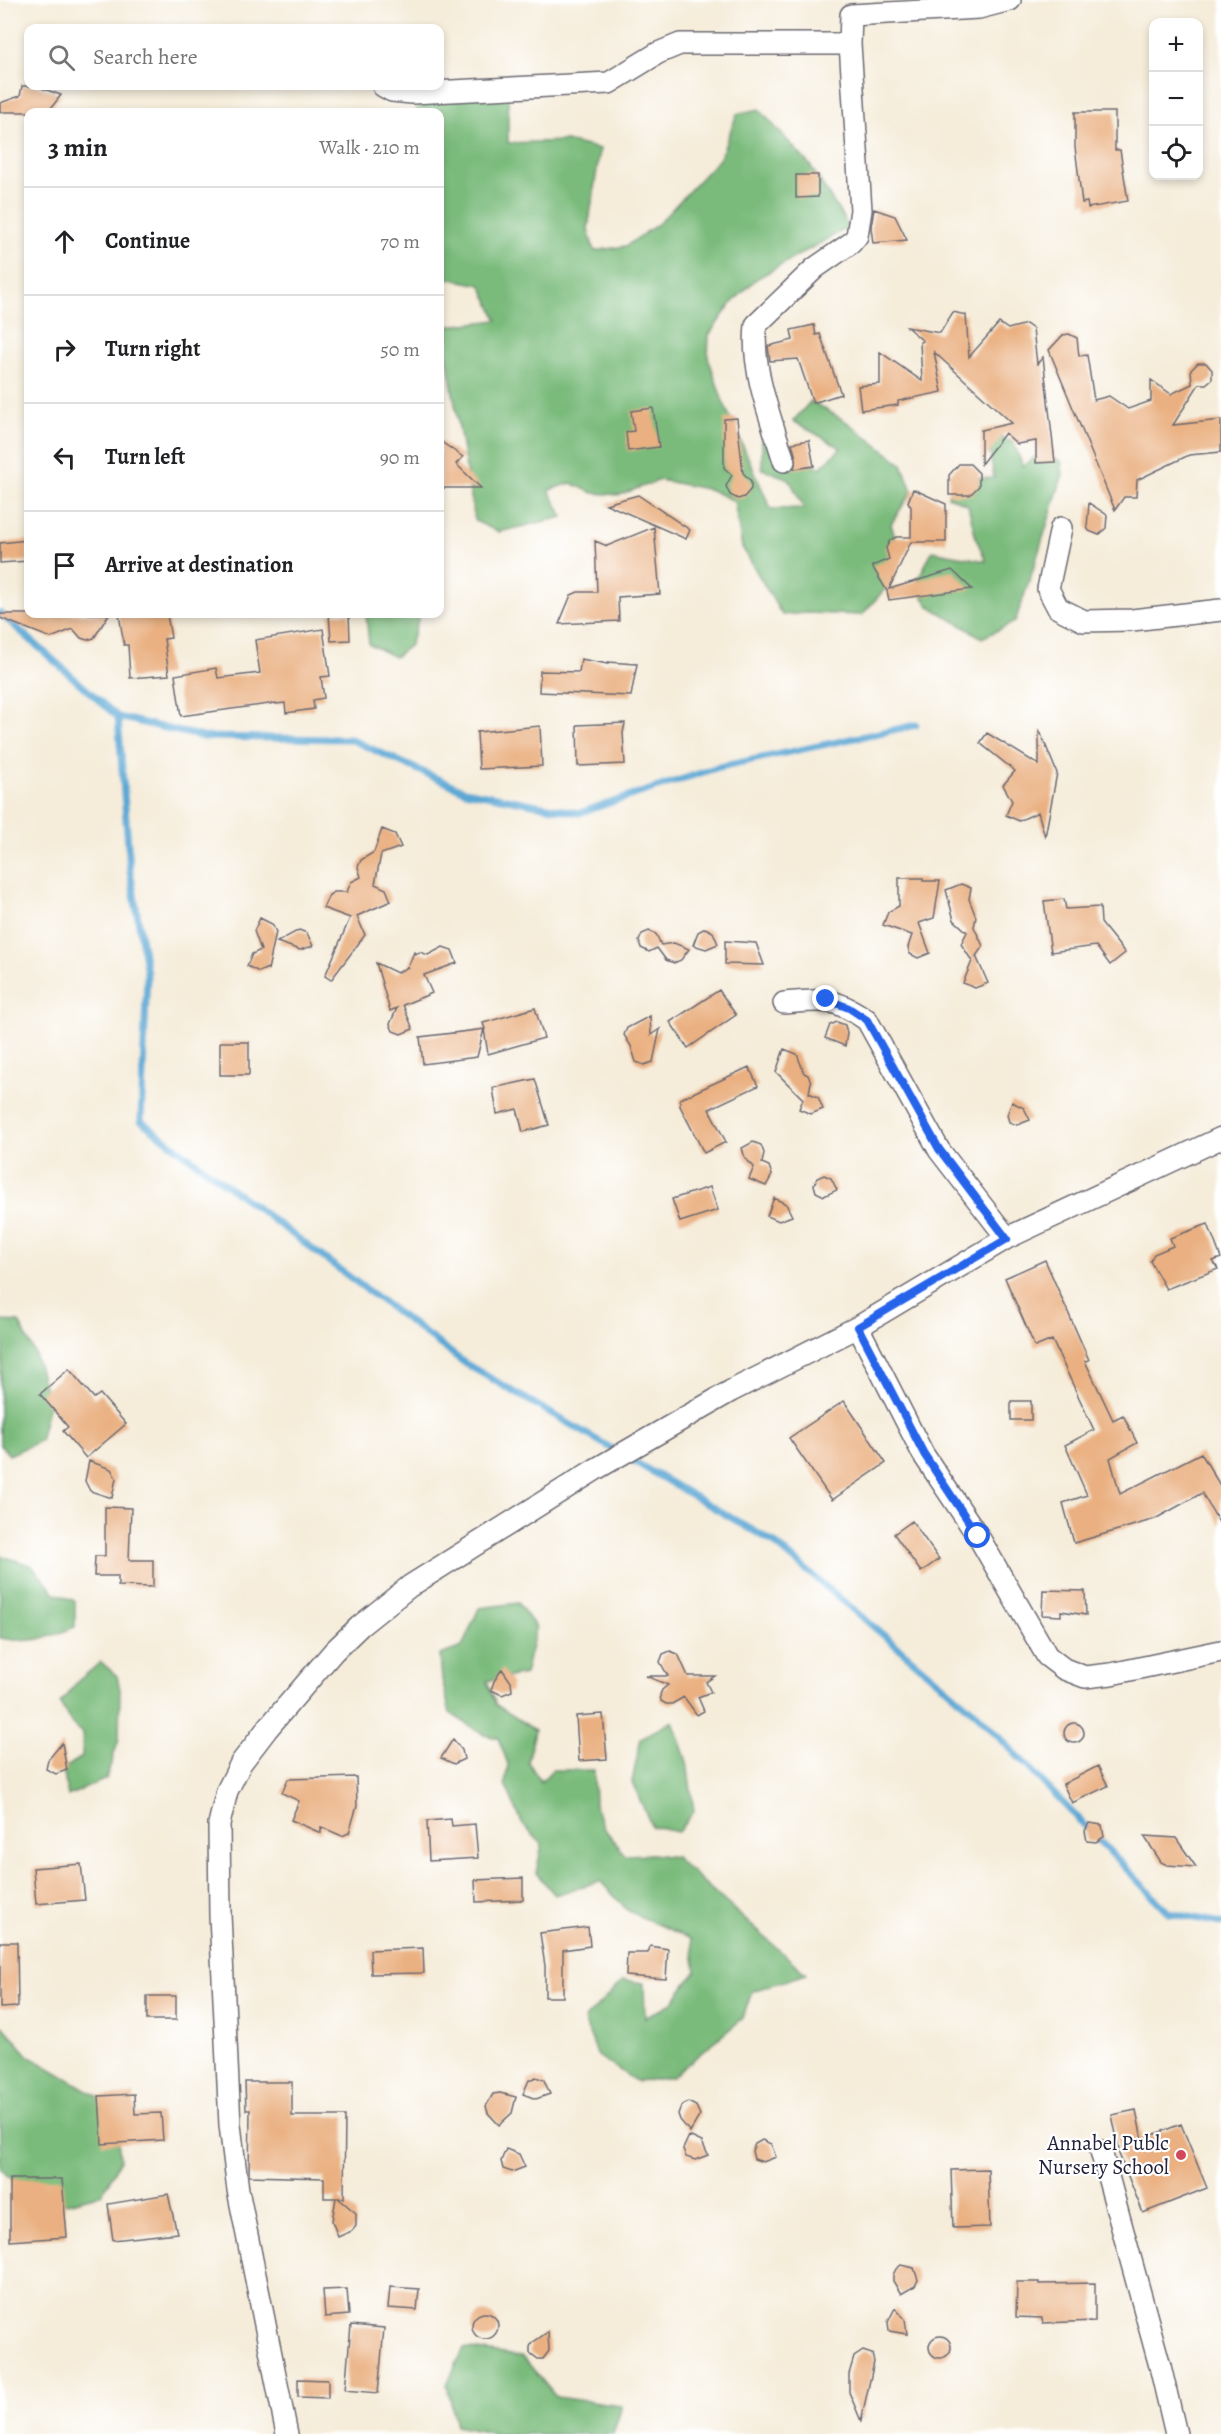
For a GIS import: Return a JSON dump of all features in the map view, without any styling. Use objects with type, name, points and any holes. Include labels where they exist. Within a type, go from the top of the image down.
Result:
[{"type":"street","points":[[784,461],[759,377],[754,338],[756,325],[815,268],[851,243],[857,236],[861,210],[850,44],[851,15],[979,8],[1010,0]]},
{"type":"street","points":[[390,90],[412,93],[609,83],[658,53],[680,44],[850,44]]},
{"type":"street","points":[[1061,528],[1048,590],[1058,608],[1084,621],[1132,620],[1221,610]]},
{"type":"street","points":[[784,1003],[826,999],[849,1008],[867,1020],[939,1149],[1007,1239]]},
{"type":"street","points":[[287,2434],[238,2190],[230,2125],[220,1915],[219,1824],[227,1791],[241,1763],[334,1651],[360,1626],[410,1586],[596,1468],[731,1390],[858,1327],[1007,1239],[1221,1138]]},
{"type":"street","points":[[858,1327],[924,1454],[978,1536],[1047,1656],[1064,1669],[1085,1677],[1111,1674],[1221,1651]]},
{"type":"street","points":[[1101,2151],[1160,2366],[1176,2434]]},
{"type":"green space","points":[[508,83],[508,143],[566,141],[600,149],[588,229],[594,251],[626,246],[659,223],[720,158],[737,114],[759,109],[810,165],[849,227],[756,279],[731,304],[709,335],[708,357],[722,399],[771,509],[804,508],[789,479],[762,469],[762,437],[786,442],[820,468],[841,448],[793,421],[811,401],[847,422],[902,464],[912,491],[891,524],[896,542],[892,581],[862,615],[807,613],[782,615],[742,547],[734,501],[711,490],[660,480],[620,495],[593,493],[571,483],[549,490],[563,517],[499,532],[475,521],[445,346],[449,326],[497,320],[481,285],[444,278],[444,108],[418,108],[433,90]]},
{"type":"green space","points":[[987,433],[1013,442],[1023,466],[1042,452],[1061,461],[1063,474],[1015,622],[982,638],[929,606],[915,586],[932,551],[986,561],[976,538],[968,505],[948,496],[954,479],[994,478]]},
{"type":"green space","points":[[366,618],[419,618],[410,645],[395,657],[369,644]]},
{"type":"green space","points":[[0,1321],[19,1322],[35,1354],[49,1404],[40,1441],[9,1455],[0,1444],[0,1381],[4,1348],[0,1340]]},
{"type":"green space","points":[[0,1555],[32,1566],[55,1593],[75,1601],[75,1627],[39,1639],[0,1638]]},
{"type":"green space","points":[[518,1603],[536,1628],[525,1674],[487,1681],[496,1705],[535,1730],[528,1762],[541,1782],[552,1770],[594,1770],[595,1807],[604,1828],[625,1855],[652,1854],[675,1857],[806,1974],[752,1991],[743,2018],[672,2077],[637,2082],[598,2056],[584,2020],[623,1980],[644,1983],[645,2018],[672,2003],[696,1971],[691,1939],[628,1911],[600,1881],[555,1895],[536,1873],[542,1844],[523,1825],[505,1784],[508,1764],[498,1738],[484,1735],[450,1713],[442,1680],[440,1655],[462,1647],[479,1608]]},
{"type":"green space","points":[[101,1662],[117,1676],[120,1690],[119,1739],[106,1779],[68,1796],[63,1769],[82,1757],[83,1733],[71,1723],[60,1703],[78,1681]]},
{"type":"green space","points":[[673,1721],[687,1762],[694,1811],[678,1832],[652,1827],[632,1782],[641,1738]]},
{"type":"green space","points":[[0,2026],[4,2027],[29,2056],[116,2107],[120,2160],[102,2194],[67,2203],[7,2176],[0,2169]]},
{"type":"green space","points":[[464,2348],[523,2357],[556,2397],[622,2406],[613,2434],[496,2434],[456,2426],[447,2384]]},
{"type":"building","points":[[22,86],[24,90],[47,90],[61,95],[51,108],[24,108],[24,112],[0,112],[0,103],[20,96]]},
{"type":"building","points":[[1075,112],[1115,112],[1115,150],[1120,150],[1128,201],[1088,208],[1087,202],[1082,203],[1075,147]]},
{"type":"building","points":[[796,175],[818,175],[818,197],[796,198]]},
{"type":"building","points":[[874,209],[895,216],[907,240],[873,243],[871,228]]},
{"type":"building","points":[[953,312],[966,315],[969,357],[999,323],[1008,329],[1026,324],[1033,329],[1037,364],[1043,357],[1055,462],[1036,463],[1036,441],[1017,444],[1005,433],[981,464],[981,430],[1012,423],[934,352],[942,392],[898,401],[898,405],[861,410],[858,386],[880,384],[880,352],[922,381],[920,342],[923,341],[907,327],[940,333]]},
{"type":"building","points":[[814,325],[816,335],[820,334],[841,394],[813,403],[798,359],[770,361],[768,346],[793,340],[791,330]]},
{"type":"building","points":[[1069,334],[1077,338],[1079,356],[1087,355],[1094,400],[1109,396],[1128,409],[1151,401],[1151,380],[1171,394],[1192,384],[1191,370],[1198,363],[1206,363],[1212,370],[1212,379],[1206,384],[1199,384],[1173,425],[1221,420],[1221,452],[1189,455],[1137,480],[1136,497],[1124,497],[1115,510],[1049,350],[1063,335]]},
{"type":"building","points":[[653,408],[659,447],[628,451],[626,432],[634,431],[631,411]]},
{"type":"building","points":[[737,418],[743,473],[751,481],[751,489],[744,497],[738,499],[730,495],[726,486],[732,475],[724,468],[724,419]]},
{"type":"building","points":[[809,440],[814,466],[794,469],[796,458],[792,443]]},
{"type":"building","points":[[444,444],[463,457],[456,464],[481,488],[444,488]]},
{"type":"building","points":[[959,464],[970,464],[979,473],[979,486],[970,495],[949,495],[949,475]]},
{"type":"building","points":[[913,489],[946,504],[946,542],[911,542],[889,589],[952,570],[972,589],[889,600],[887,591],[872,566],[889,559],[886,548],[890,540],[896,537],[911,537],[911,507],[908,502]]},
{"type":"building","points":[[638,495],[690,530],[686,539],[606,504]]},
{"type":"building","points":[[1089,503],[1107,515],[1106,528],[1099,535],[1089,531],[1087,527]]},
{"type":"building","points":[[654,527],[660,594],[618,597],[619,621],[559,624],[571,595],[578,592],[597,592],[595,541],[607,546]]},
{"type":"building","points":[[24,540],[24,561],[0,563],[0,543]]},
{"type":"building","points":[[0,614],[24,614],[24,618],[106,618],[94,638],[87,640],[81,638],[73,629],[51,638],[0,618]]},
{"type":"building","points":[[120,618],[168,618],[171,638],[164,639],[169,675],[130,678],[128,645],[124,645]]},
{"type":"building","points":[[329,618],[349,618],[350,640],[331,641]]},
{"type":"building","points":[[323,629],[330,676],[321,677],[324,698],[313,700],[314,709],[286,713],[285,703],[276,703],[181,716],[175,675],[216,668],[218,678],[260,673],[255,640]]},
{"type":"building","points":[[581,659],[608,664],[608,662],[637,664],[631,696],[539,692],[540,671],[579,672]]},
{"type":"building","points":[[625,723],[623,733],[625,764],[578,766],[577,725]]},
{"type":"building","points":[[540,726],[542,766],[479,769],[477,732]]},
{"type":"building","points":[[1039,729],[1057,773],[1045,837],[1038,812],[1019,821],[1006,815],[1012,801],[1003,785],[1015,771],[980,743],[987,733],[1039,765]]},
{"type":"building","points":[[382,829],[395,834],[401,847],[381,854],[375,884],[386,889],[391,901],[357,916],[365,935],[331,980],[325,976],[350,918],[323,908],[329,895],[334,892],[347,892],[351,882],[361,877],[358,867],[361,860],[374,852]]},
{"type":"building","points":[[899,878],[940,881],[934,918],[919,923],[930,953],[918,958],[910,954],[908,947],[912,935],[883,925],[888,912],[899,906]]},
{"type":"building","points":[[961,884],[971,888],[969,899],[976,917],[974,927],[983,946],[976,956],[988,983],[975,988],[963,983],[972,961],[961,944],[967,932],[954,920],[946,890]]},
{"type":"building","points":[[1064,899],[1066,909],[1100,907],[1101,923],[1125,953],[1110,965],[1096,946],[1051,952],[1044,901]]},
{"type":"building","points":[[260,918],[272,924],[276,932],[268,970],[268,968],[259,972],[247,966],[252,954],[261,950],[254,931]]},
{"type":"building","points":[[705,928],[713,932],[718,944],[706,949],[693,945],[698,932]]},
{"type":"building","points":[[299,930],[307,933],[313,946],[300,950],[277,942]]},
{"type":"building","points":[[649,931],[656,934],[661,945],[674,943],[689,949],[681,960],[674,963],[666,960],[657,948],[649,952],[641,948],[639,941],[642,934]]},
{"type":"building","points":[[725,941],[756,943],[764,965],[725,964]]},
{"type":"building","points":[[443,947],[452,950],[457,963],[424,975],[432,993],[403,1005],[413,1029],[401,1034],[393,1031],[390,1024],[397,1008],[390,1011],[376,963],[397,973],[408,967],[414,952],[428,955]]},
{"type":"building","points":[[719,990],[736,1015],[688,1048],[670,1022]]},
{"type":"building","points":[[535,1008],[544,1038],[488,1054],[483,1023]]},
{"type":"building","points":[[650,1016],[651,1035],[660,1029],[653,1062],[644,1065],[636,1062],[631,1046],[624,1035],[627,1028]]},
{"type":"building","points":[[837,1022],[845,1025],[847,1033],[845,1046],[825,1038],[830,1025]]},
{"type":"building","points":[[484,1029],[477,1057],[423,1064],[420,1037]]},
{"type":"building","points":[[220,1042],[249,1042],[249,1075],[220,1075]]},
{"type":"building","points":[[784,1049],[797,1054],[804,1073],[808,1075],[811,1082],[809,1093],[818,1097],[823,1109],[811,1114],[799,1109],[803,1099],[776,1072]]},
{"type":"building","points":[[749,1067],[758,1086],[709,1109],[726,1142],[704,1153],[680,1106],[680,1099]]},
{"type":"building","points":[[535,1079],[549,1125],[523,1132],[517,1109],[497,1114],[493,1088]]},
{"type":"building","points":[[1012,1102],[1024,1108],[1030,1120],[1017,1125],[1009,1122],[1007,1115]]},
{"type":"building","points":[[753,1142],[761,1145],[764,1153],[762,1163],[769,1166],[772,1175],[766,1186],[749,1179],[754,1167],[745,1158],[742,1148]]},
{"type":"building","points":[[824,1175],[831,1178],[837,1190],[824,1196],[816,1192],[814,1185],[817,1178]]},
{"type":"building","points":[[710,1187],[718,1210],[680,1222],[672,1199]]},
{"type":"building","points":[[774,1198],[786,1204],[792,1216],[779,1221],[767,1216]]},
{"type":"building","points":[[1208,1224],[1221,1258],[1213,1261],[1218,1269],[1166,1289],[1150,1261],[1154,1254],[1173,1246],[1170,1238]]},
{"type":"building","points":[[1045,1260],[1089,1360],[1085,1361],[1113,1420],[1123,1415],[1137,1443],[1110,1458],[1120,1494],[1201,1453],[1221,1487],[1221,1526],[1202,1493],[1155,1519],[1074,1543],[1063,1503],[1087,1495],[1065,1445],[1094,1430],[1052,1340],[1035,1347],[1005,1278]]},
{"type":"building","points":[[69,1369],[94,1398],[100,1394],[126,1424],[86,1458],[63,1431],[68,1427],[40,1394]]},
{"type":"building","points":[[844,1401],[886,1463],[832,1500],[789,1438]]},
{"type":"building","points":[[1011,1401],[1031,1401],[1031,1420],[1011,1420]]},
{"type":"building","points":[[89,1461],[111,1469],[116,1478],[112,1498],[90,1491],[85,1481]]},
{"type":"building","points":[[105,1507],[131,1508],[129,1560],[153,1560],[153,1587],[118,1586],[118,1576],[94,1576],[95,1556],[105,1556]]},
{"type":"building","points":[[912,1521],[939,1559],[921,1572],[894,1534]]},
{"type":"building","points":[[1043,1590],[1085,1591],[1086,1615],[1061,1611],[1061,1616],[1042,1615]]},
{"type":"building","points":[[670,1651],[678,1654],[688,1676],[715,1676],[706,1682],[711,1692],[698,1697],[704,1711],[697,1715],[684,1697],[672,1704],[661,1701],[662,1690],[668,1685],[646,1676],[668,1676],[660,1662],[663,1654]]},
{"type":"building","points":[[502,1669],[511,1682],[512,1691],[502,1695],[491,1690]]},
{"type":"building","points":[[603,1714],[607,1759],[579,1761],[576,1716]]},
{"type":"building","points":[[1074,1723],[1081,1726],[1084,1733],[1081,1740],[1074,1743],[1067,1740],[1064,1733],[1067,1726]]},
{"type":"building","points":[[453,1739],[462,1750],[464,1759],[454,1764],[441,1758]]},
{"type":"building","points":[[62,1743],[67,1770],[56,1774],[46,1769],[48,1760]]},
{"type":"building","points":[[1098,1766],[1108,1786],[1072,1803],[1063,1784]]},
{"type":"building","points":[[356,1777],[357,1806],[349,1833],[342,1836],[321,1827],[321,1833],[291,1820],[299,1801],[282,1793],[288,1779]]},
{"type":"building","points":[[451,1819],[452,1826],[475,1824],[478,1858],[429,1861],[427,1821]]},
{"type":"building","points":[[1089,1823],[1102,1825],[1104,1837],[1096,1842],[1087,1841],[1085,1831]]},
{"type":"building","points":[[1144,1836],[1176,1838],[1196,1867],[1167,1865],[1161,1862]]},
{"type":"building","points":[[81,1864],[85,1900],[36,1904],[33,1868]]},
{"type":"building","points":[[523,1878],[523,1900],[476,1902],[475,1880]]},
{"type":"building","points":[[588,1927],[590,1946],[563,1950],[563,1997],[545,1997],[545,1966],[540,1933]]},
{"type":"building","points":[[0,1942],[17,1942],[18,2007],[0,2008]]},
{"type":"building","points":[[650,1946],[668,1949],[666,1979],[626,1976],[627,1953],[648,1953]]},
{"type":"building","points":[[423,1948],[424,1973],[371,1974],[370,1950]]},
{"type":"building","points":[[147,1996],[176,1996],[176,2020],[147,2020]]},
{"type":"building","points":[[536,2077],[544,2080],[550,2094],[536,2099],[523,2094],[529,2080]]},
{"type":"building","points":[[245,2082],[292,2082],[292,2116],[345,2116],[344,2198],[338,2198],[356,2213],[356,2226],[352,2231],[338,2237],[332,2221],[336,2198],[324,2198],[324,2178],[249,2176],[250,2110],[246,2110]]},
{"type":"building","points":[[500,2093],[516,2097],[512,2113],[499,2125],[488,2113],[486,2106],[493,2094]]},
{"type":"building","points":[[134,2094],[135,2114],[161,2113],[163,2140],[102,2144],[99,2096]]},
{"type":"building","points":[[688,2102],[696,2106],[700,2115],[690,2132],[678,2114],[681,2106]]},
{"type":"building","points":[[1136,2110],[1142,2139],[1181,2124],[1207,2188],[1143,2213],[1117,2149],[1119,2148],[1112,2115]]},
{"type":"building","points":[[689,2136],[702,2142],[708,2155],[695,2160],[686,2157],[683,2149]]},
{"type":"building","points":[[762,2140],[771,2144],[776,2157],[763,2162],[754,2159],[752,2151],[755,2144]]},
{"type":"building","points":[[506,2149],[519,2154],[525,2167],[512,2172],[503,2169],[501,2161]]},
{"type":"building","points":[[988,2169],[990,2227],[953,2228],[951,2170]]},
{"type":"building","points":[[10,2179],[62,2179],[67,2237],[10,2241]]},
{"type":"building","points":[[168,2194],[177,2233],[113,2240],[108,2204]]},
{"type":"building","points":[[901,2265],[914,2268],[918,2280],[915,2286],[901,2294],[893,2281],[893,2275]]},
{"type":"building","points":[[1017,2282],[1095,2283],[1095,2321],[1043,2323],[1042,2318],[1016,2317]]},
{"type":"building","points":[[390,2287],[419,2289],[417,2310],[388,2308]]},
{"type":"building","points":[[347,2289],[349,2315],[325,2317],[323,2290]]},
{"type":"building","points":[[895,2308],[905,2319],[907,2334],[889,2331],[888,2322]]},
{"type":"building","points":[[485,2313],[494,2317],[498,2326],[494,2335],[485,2339],[476,2335],[472,2326],[476,2317]]},
{"type":"building","points":[[351,2325],[384,2328],[378,2393],[345,2390]]},
{"type":"building","points":[[548,2332],[549,2351],[543,2359],[538,2359],[530,2353],[530,2347]]},
{"type":"building","points":[[940,2336],[948,2339],[951,2347],[948,2355],[940,2358],[932,2355],[929,2347],[932,2339]]},
{"type":"building","points":[[863,2351],[872,2354],[874,2362],[861,2421],[849,2392],[849,2374],[854,2357]]},
{"type":"building","points":[[298,2379],[328,2380],[328,2398],[298,2397]]},
{"type":"waterway","points":[[0,613],[118,717],[203,737],[350,739],[465,791],[579,813],[719,767],[916,725]]},
{"type":"waterway","points":[[118,717],[130,870],[147,974],[141,1121],[466,1364],[773,1542],[978,1715],[1169,1913],[1221,1923]]},
{"type":"place","name":"Annabel Publc Nursery School","points":[[1181,2155]]},
{"type":"route","points":[[826,999],[849,1008],[867,1020],[939,1149],[1007,1239],[858,1327],[924,1454],[978,1536]]}]
